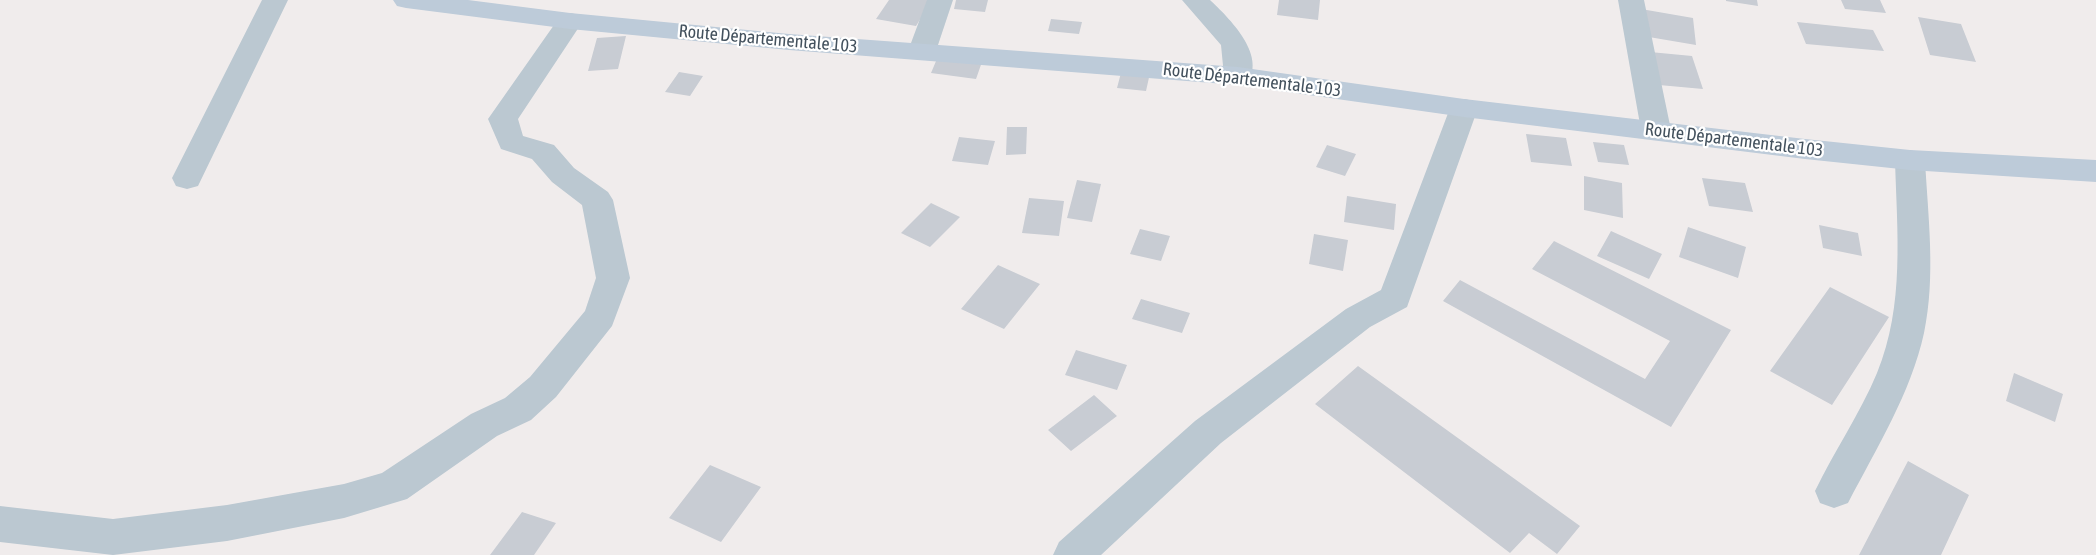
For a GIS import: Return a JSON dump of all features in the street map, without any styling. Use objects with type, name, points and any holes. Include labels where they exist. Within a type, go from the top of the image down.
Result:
[{"type":"main road","name":"Route Départementale 103","points":[[406,0],[570,21],[789,42],[1238,76],[1464,108],[1910,159],[2096,171]]},
{"type":"street","points":[[186,178],[275,0]]},
{"type":"street","points":[[922,51],[940,0]]},
{"type":"street","points":[[1195,0],[1220,24],[1235,45],[1238,76]]},
{"type":"street","points":[[1631,0],[1656,130]]},
{"type":"street","points":[[0,524],[113,537],[227,524],[344,501],[393,487],[484,425],[518,408],[543,387],[600,317],[613,278],[597,200],[563,175],[543,152],[512,142],[503,119],[570,21]]},
{"type":"street","points":[[1072,555],[1208,432],[1359,318],[1395,298],[1464,108]]},
{"type":"street","points":[[1834,491],[1885,394],[1907,334],[1915,263],[1910,159]]},
{"type":"building","points":[[889,0],[932,0],[916,26],[876,19]]},
{"type":"building","points":[[956,0],[988,0],[985,12],[954,9]]},
{"type":"building","points":[[1279,0],[1320,0],[1318,20],[1277,15]]},
{"type":"building","points":[[1757,0],[1758,6],[1726,1]]},
{"type":"building","points":[[1841,0],[1880,0],[1886,13],[1845,9]]},
{"type":"building","points":[[1641,9],[1693,18],[1696,45],[1643,36]]},
{"type":"building","points":[[1918,17],[1961,24],[1976,62],[1930,55]]},
{"type":"building","points":[[1051,19],[1082,22],[1079,34],[1048,31]]},
{"type":"building","points":[[1797,22],[1873,30],[1884,51],[1806,44]]},
{"type":"building","points":[[626,36],[618,69],[588,71],[597,38]]},
{"type":"building","points":[[1650,52],[1692,56],[1703,89],[1659,85]]},
{"type":"building","points":[[939,54],[983,59],[976,79],[931,73]]},
{"type":"building","points":[[1122,69],[1150,73],[1146,91],[1117,88]]},
{"type":"building","points":[[679,72],[703,76],[690,96],[665,92]]},
{"type":"building","points":[[1007,127],[1027,127],[1026,154],[1006,155]]},
{"type":"building","points":[[1526,134],[1566,138],[1572,166],[1531,162]]},
{"type":"building","points":[[959,137],[995,141],[988,165],[952,161]]},
{"type":"building","points":[[1593,142],[1624,145],[1629,165],[1598,162]]},
{"type":"building","points":[[1327,145],[1356,154],[1345,176],[1316,167]]},
{"type":"building","points":[[1584,176],[1622,183],[1623,218],[1584,210]]},
{"type":"building","points":[[1702,178],[1745,183],[1753,212],[1709,206]]},
{"type":"building","points":[[1077,180],[1101,184],[1092,222],[1067,218]]},
{"type":"building","points":[[1347,196],[1396,204],[1394,230],[1344,222]]},
{"type":"building","points":[[1029,198],[1064,201],[1059,236],[1022,233]]},
{"type":"building","points":[[931,203],[960,217],[930,247],[901,233]]},
{"type":"building","points":[[1819,225],[1858,233],[1862,256],[1823,248]]},
{"type":"building","points":[[1688,227],[1746,247],[1738,278],[1679,257]]},
{"type":"building","points":[[1140,229],[1170,236],[1161,261],[1130,254]]},
{"type":"building","points":[[1611,231],[1662,254],[1649,279],[1597,256]]},
{"type":"building","points":[[1314,234],[1348,240],[1343,271],[1309,264]]},
{"type":"building","points":[[1554,241],[1731,330],[1671,427],[1443,301],[1460,280],[1645,379],[1670,341],[1532,269]]},
{"type":"building","points":[[998,265],[1040,284],[1004,329],[961,309]]},
{"type":"building","points":[[1830,287],[1889,317],[1832,405],[1770,371]]},
{"type":"building","points":[[1141,299],[1190,313],[1182,333],[1132,319]]},
{"type":"building","points":[[1076,350],[1127,365],[1117,390],[1065,375]]},
{"type":"building","points":[[1358,366],[1580,526],[1557,554],[1529,533],[1510,553],[1315,404]]},
{"type":"building","points":[[2014,373],[2063,394],[2055,422],[2006,401]]},
{"type":"building","points":[[1094,395],[1117,416],[1071,451],[1048,430]]},
{"type":"building","points":[[1908,461],[1969,495],[1941,555],[1859,555]]},
{"type":"building","points":[[710,465],[761,487],[721,542],[669,518]]},
{"type":"building","points":[[522,512],[556,523],[534,555],[490,555]]}]
